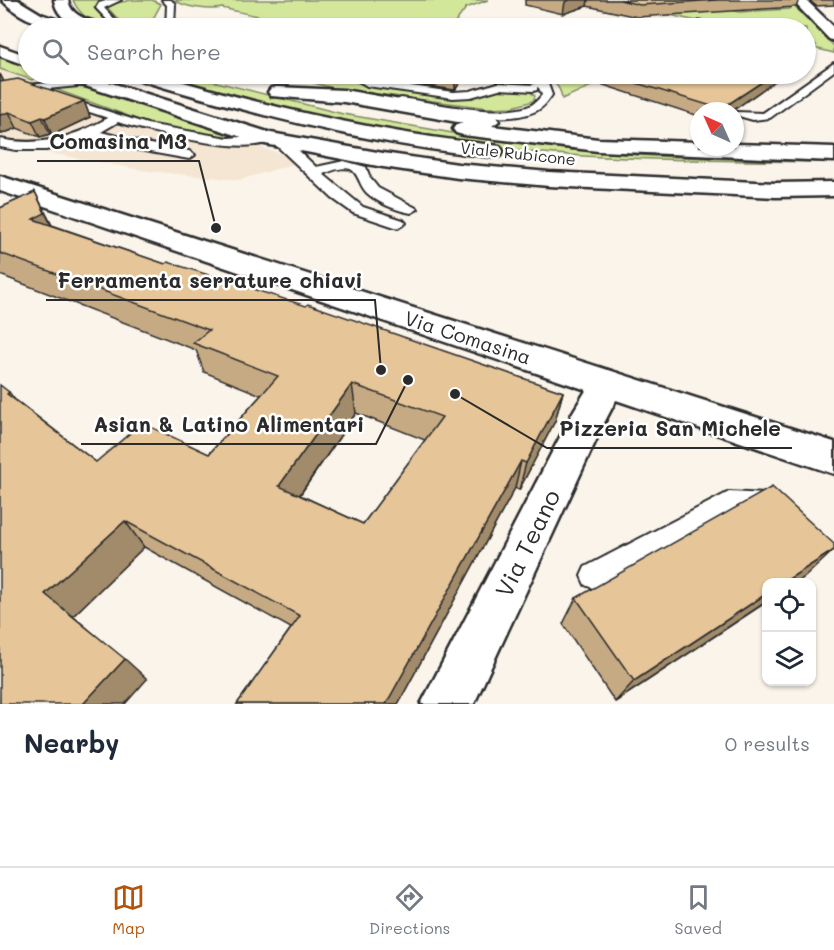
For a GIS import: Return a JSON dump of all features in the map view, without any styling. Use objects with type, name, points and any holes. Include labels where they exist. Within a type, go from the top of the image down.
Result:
[{"type":"main road","points":[[9,0],[39,18]]},
{"type":"main road","points":[[61,0],[62,8],[72,18]]},
{"type":"main road","points":[[800,0],[834,36]]},
{"type":"main road","points":[[8,16],[18,19]]},
{"type":"main road","points":[[818,20],[834,22]]},
{"type":"main road","points":[[0,44],[18,48]]},
{"type":"main road","points":[[0,51],[18,57]]},
{"type":"main road","points":[[100,84],[274,141],[458,171],[549,180],[776,190],[834,189]]},
{"type":"main road","points":[[166,84],[208,94]]},
{"type":"main road","points":[[174,84],[208,94]]},
{"type":"main road","name":"Viale Rubicone","points":[[255,86],[341,107],[507,136],[609,146],[834,154]]},
{"type":"main road","points":[[277,92],[344,96],[391,106],[501,123],[690,134]]},
{"type":"main road","name":"Viale Rubicone","points":[[208,94],[305,120],[461,148],[546,156],[743,167],[834,169]]},
{"type":"main road","points":[[744,135],[834,135]]},
{"type":"main road","name":"Via Comasina","points":[[0,183],[834,458]]},
{"type":"main road","points":[[24,216],[57,201]]},
{"type":"main road","name":"Via Teano","points":[[447,704],[581,432],[608,383]]},
{"type":"lane","points":[[110,18],[100,8],[102,5],[117,0]]},
{"type":"lane","points":[[166,0],[171,4],[169,10],[171,18]]},
{"type":"lane","points":[[816,79],[834,66]]},
{"type":"lane","points":[[27,88],[32,84]]},
{"type":"lane","points":[[0,95],[27,88],[72,84]]},
{"type":"lane","points":[[372,84],[453,95],[471,94],[486,84],[526,86],[547,95]]},
{"type":"lane","points":[[540,84],[544,86],[547,95]]},
{"type":"lane","points":[[744,115],[766,116],[810,84]]},
{"type":"lane","points":[[4,85],[27,88],[145,127],[228,142],[274,141],[316,173],[330,189],[359,210],[398,223]]},
{"type":"lane","points":[[344,96],[512,112],[531,109],[542,103],[547,95]]},
{"type":"lane","points":[[0,142],[33,147],[56,145],[92,133],[117,118]]},
{"type":"lane","points":[[92,133],[139,146],[189,155]]},
{"type":"lane","points":[[361,170],[384,160]]},
{"type":"lane","points":[[316,173],[332,165],[354,166],[361,170]]},
{"type":"lane","points":[[361,170],[362,178],[367,185],[385,199],[411,209]]},
{"type":"lane","points":[[596,576],[729,503],[767,506],[784,514]]},
{"type":"shaded area","points":[[0,69],[18,76],[18,84],[41,84],[150,124],[227,137],[288,156],[293,164],[239,180],[147,171],[0,144]]},
{"type":"green space","points":[[73,0],[108,0],[94,8],[103,18],[87,18]]},
{"type":"green space","points":[[132,0],[152,0],[161,4],[153,18],[117,18],[107,7],[111,4]]},
{"type":"green space","points":[[175,0],[488,0],[466,8],[459,18],[266,18],[222,8],[197,8]]},
{"type":"green space","points":[[602,0],[690,0],[739,12],[790,9],[792,4],[806,18],[683,18]]},
{"type":"green space","points":[[816,28],[834,46],[834,53],[816,48]]},
{"type":"green space","points":[[0,56],[18,62],[18,75],[0,69]]},
{"type":"green space","points":[[190,84],[224,84],[343,114],[493,140],[573,150],[653,156],[823,162],[601,157],[513,150],[390,132],[310,116]]},
{"type":"green space","points":[[318,84],[365,84],[448,98],[472,97],[501,89],[523,90],[535,96],[533,101],[513,107],[489,108],[337,89]]},
{"type":"green space","points":[[555,84],[596,84],[562,99]]},
{"type":"green space","points":[[52,88],[98,89],[231,134],[227,137],[150,124]]},
{"type":"building","points":[[620,0],[717,0],[640,5]]},
{"type":"building","points":[[18,79],[18,84],[33,84],[84,101],[45,118],[32,121],[9,112],[0,115],[0,82]]},
{"type":"building","points":[[640,84],[759,84],[732,102],[698,102]]},
{"type":"building","points":[[35,192],[45,213],[33,219],[165,264],[168,262],[306,306],[308,304],[563,392],[526,463],[521,461],[386,704],[237,704],[300,616],[125,521],[45,594],[125,659],[83,704],[0,704],[0,385],[9,392],[7,394],[96,462],[142,423],[209,454],[278,376],[193,343],[209,330],[0,253],[0,208]],"holes":[[[352,384],[442,417],[363,524],[279,486]]]},
{"type":"building","points":[[772,487],[834,544],[834,550],[790,578],[762,578],[762,597],[634,681],[576,598]]},
{"type":"place","name":"Comasina M3","points":[[216,228]]},
{"type":"place","name":"Ferramenta serrature chiavi","points":[[381,370]]},
{"type":"place","name":"Asian & Latino Alimentari","points":[[408,380]]},
{"type":"place","name":"Pizzeria San Michele","points":[[455,394]]}]
